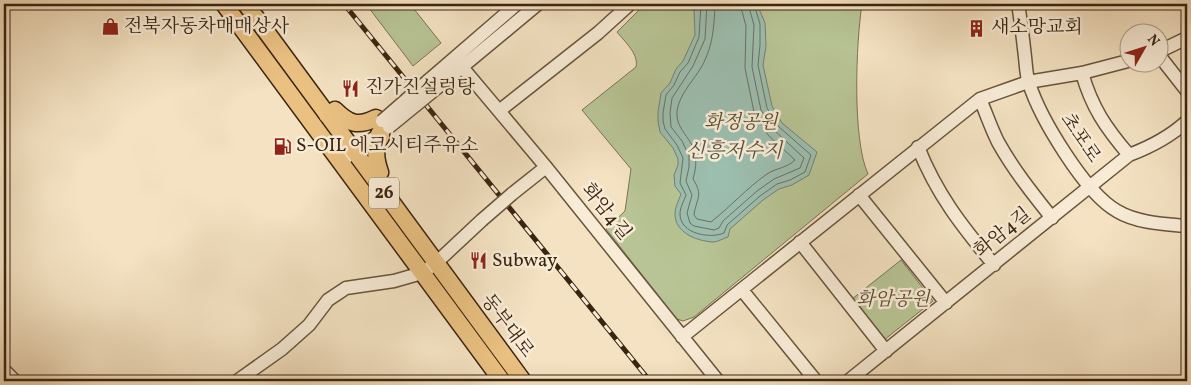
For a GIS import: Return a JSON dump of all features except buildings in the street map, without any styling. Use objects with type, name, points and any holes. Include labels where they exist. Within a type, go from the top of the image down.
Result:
[{"type":"main road","name":"동부대로","points":[[224,4],[345,153],[422,273],[502,381]]},
{"type":"main road","name":"동부대로","points":[[246,4],[327,115],[345,153],[373,177],[523,381]]},
{"type":"main road","points":[[327,115],[335,110],[344,120],[356,124],[368,122],[376,118],[382,126],[376,161],[380,172],[373,177]]},
{"type":"street","points":[[345,153],[382,126],[434,83],[517,4]]},
{"type":"street","points":[[434,83],[462,67],[538,4]]},
{"type":"street","points":[[499,111],[598,33],[630,4]]},
{"type":"street","name":"초포로","points":[[1018,4],[1028,82],[1038,108],[1054,137],[1091,187],[1108,205],[1123,214],[1137,219],[1187,226]]},
{"type":"street","points":[[1168,48],[1187,38]]},
{"type":"street","points":[[682,338],[980,99],[1028,82],[1082,73],[1118,64]]},
{"type":"street","points":[[1168,66],[1187,91]]},
{"type":"street","name":"화암4길","points":[[462,67],[546,167],[718,381]]},
{"type":"street","points":[[1082,73],[1092,103],[1102,120],[1129,156]]},
{"type":"street","points":[[980,99],[997,140],[1009,162],[1052,218]]},
{"type":"street","name":"화암4길","points":[[848,381],[1129,156],[1159,142],[1187,121]]},
{"type":"street","points":[[918,147],[928,173],[943,200],[962,227],[994,265]]},
{"type":"street","points":[[237,381],[282,349],[309,325],[328,300],[346,288],[394,281],[422,273],[436,263],[512,194],[546,167]]},
{"type":"street","points":[[859,195],[946,303]]},
{"type":"street","points":[[800,242],[886,351]]},
{"type":"street","points":[[742,290],[816,381]]},
{"type":"street","points":[[4,370],[16,381]]},
{"type":"green space","points":[[366,4],[410,4],[441,43],[413,66]]},
{"type":"green space","name":"화정공원","points":[[642,4],[862,4],[858,42],[857,115],[859,138],[868,174],[694,317],[683,321],[677,319],[606,229],[625,211],[631,169],[582,110],[636,67],[633,53],[617,32],[638,11]]},
{"type":"green space","name":"화암공원","points":[[901,260],[933,301],[884,340],[852,299]]},
{"type":"water","name":"신흥저수지","points":[[697,4],[757,4],[765,23],[766,46],[763,65],[772,106],[782,123],[817,152],[809,175],[792,185],[779,189],[763,200],[730,229],[728,237],[713,242],[700,240],[688,235],[676,221],[675,214],[681,194],[675,186],[674,175],[678,159],[673,148],[660,132],[658,121],[661,93],[670,83],[676,69],[683,61],[695,35],[694,9]]},
{"type":"railway","points":[[344,4],[650,381]]},
{"type":"place","name":"전북자동차매매상사","points":[[110,27]]},
{"type":"place","name":"새소망교회","points":[[977,28]]},
{"type":"place","name":"진가진설렁탕","points":[[351,88]]},
{"type":"place","name":"S-OIL 에코시티주유소","points":[[282,146]]},
{"type":"place","name":"Subway","points":[[478,261]]}]
